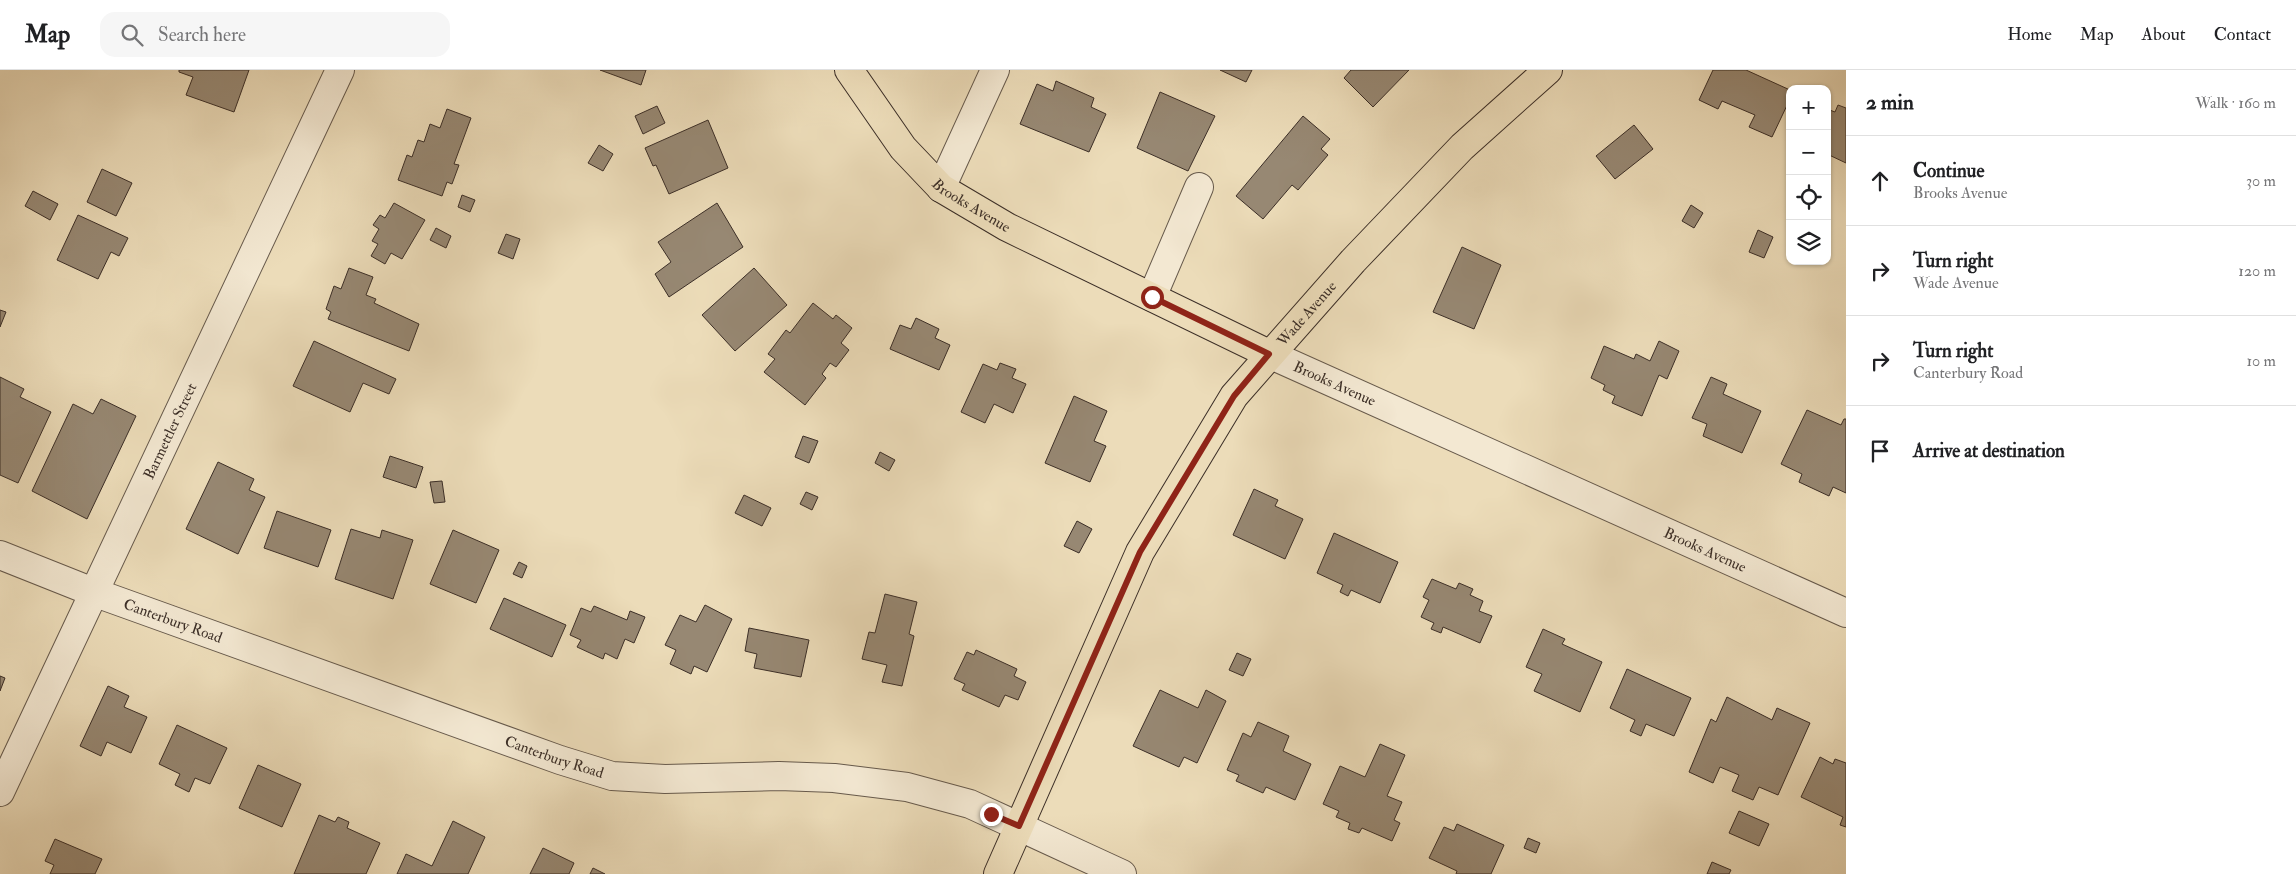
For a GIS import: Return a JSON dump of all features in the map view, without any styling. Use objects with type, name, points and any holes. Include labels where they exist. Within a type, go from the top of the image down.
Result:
[{"type":"main road","name":"Brooks Avenue","points":[[850,70],[903,148],[942,188],[1007,227],[1269,354]]},
{"type":"main road","name":"Wade Avenue","points":[[998,874],[1140,552],[1234,396],[1269,354],[1353,261],[1462,147],[1548,70]]},
{"type":"street","name":"Barmettler Street","points":[[0,792],[340,70]]},
{"type":"street","points":[[942,188],[995,70]]},
{"type":"street","points":[[1152,297],[1199,187]]},
{"type":"street","name":"Brooks Avenue","points":[[1269,354],[1846,612]]},
{"type":"street","name":"Canterbury Road","points":[[0,555],[93,592],[560,760],[612,776],[665,779],[779,776],[825,778],[907,787],[970,804],[1122,874]]},
{"type":"building","points":[[179,70],[249,70],[234,112],[186,95],[193,77],[179,72]]},
{"type":"building","points":[[600,70],[646,70],[641,85]]},
{"type":"building","points":[[1220,70],[1252,70],[1246,82]]},
{"type":"building","points":[[1351,70],[1409,70],[1373,107],[1344,78]]},
{"type":"building","points":[[1713,70],[1746,70],[1786,88],[1786,107],[1772,137],[1749,127],[1755,115],[1722,101],[1718,109],[1699,100]]},
{"type":"building","points":[[1056,81],[1094,98],[1091,107],[1106,114],[1089,152],[1020,124],[1037,84],[1053,91]]},
{"type":"building","points":[[1160,92],[1215,116],[1188,171],[1137,148]]},
{"type":"building","points":[[1838,105],[1846,108],[1846,163],[1831,156],[1831,110],[1835,112]]},
{"type":"building","points":[[657,106],[665,123],[643,134],[635,116]]},
{"type":"building","points":[[447,109],[471,118],[454,164],[459,165],[452,184],[447,182],[442,196],[398,180],[407,155],[412,157],[418,140],[424,142],[430,124],[440,128]]},
{"type":"building","points":[[1303,116],[1330,139],[1321,149],[1328,155],[1298,190],[1292,185],[1263,219],[1236,196]]},
{"type":"building","points":[[708,120],[728,168],[669,194],[656,165],[653,166],[645,148]]},
{"type":"building","points":[[1634,125],[1653,149],[1615,179],[1596,156]]},
{"type":"building","points":[[599,145],[613,154],[603,171],[588,163]]},
{"type":"building","points":[[102,169],[132,183],[116,216],[87,202]]},
{"type":"building","points":[[33,191],[58,204],[50,220],[25,206]]},
{"type":"building","points":[[462,195],[475,200],[470,212],[458,207]]},
{"type":"building","points":[[394,203],[425,220],[402,259],[391,253],[385,264],[371,256],[378,244],[372,241],[379,229],[373,225],[380,215],[385,218]]},
{"type":"building","points":[[717,203],[743,247],[669,297],[655,274],[671,262],[658,242]]},
{"type":"building","points":[[1691,205],[1703,213],[1694,228],[1682,221]]},
{"type":"building","points":[[78,215],[128,238],[119,256],[111,252],[98,279],[57,260]]},
{"type":"building","points":[[436,228],[451,236],[446,248],[430,240]]},
{"type":"building","points":[[1758,230],[1773,237],[1764,258],[1749,252]]},
{"type":"building","points":[[506,234],[520,239],[513,259],[498,253]]},
{"type":"building","points":[[1462,247],[1501,265],[1474,329],[1433,312]]},
{"type":"building","points":[[349,268],[373,277],[366,295],[376,299],[374,303],[419,324],[409,351],[328,319],[331,312],[326,309],[334,286],[341,289]]},
{"type":"building","points":[[754,268],[787,305],[735,351],[702,315]]},
{"type":"building","points":[[813,303],[833,319],[836,315],[852,328],[841,343],[849,350],[836,367],[830,363],[822,374],[826,378],[805,405],[764,372],[775,359],[768,354],[786,330],[790,333]]},
{"type":"building","points":[[0,310],[6,312],[0,327]]},
{"type":"building","points":[[916,318],[939,329],[935,338],[950,345],[939,370],[890,349],[900,325],[911,329]]},
{"type":"building","points":[[314,341],[396,379],[389,394],[363,383],[350,412],[293,386]]},
{"type":"building","points":[[1659,341],[1679,351],[1667,379],[1659,375],[1642,416],[1612,403],[1615,396],[1603,390],[1605,385],[1591,378],[1604,346],[1634,359],[1636,354],[1650,361]]},
{"type":"building","points":[[1000,363],[1016,369],[1012,378],[1026,384],[1013,413],[994,404],[985,423],[961,412],[983,364],[997,370]]},
{"type":"building","points":[[0,377],[24,389],[20,397],[51,412],[18,483],[0,475]]},
{"type":"building","points":[[1711,377],[1727,384],[1723,394],[1761,411],[1742,453],[1703,436],[1707,424],[1692,418]]},
{"type":"building","points":[[1074,396],[1107,411],[1094,441],[1106,446],[1090,482],[1045,463]]},
{"type":"building","points":[[101,399],[136,416],[87,519],[32,491],[73,404],[93,414]]},
{"type":"building","points":[[1807,410],[1841,425],[1844,419],[1846,419],[1846,493],[1833,487],[1829,496],[1799,482],[1802,474],[1781,464]]},
{"type":"building","points":[[803,436],[818,441],[809,463],[795,457]]},
{"type":"building","points":[[880,452],[895,460],[889,471],[875,463]]},
{"type":"building","points":[[390,456],[423,467],[416,488],[383,477]]},
{"type":"building","points":[[218,462],[254,479],[249,490],[265,497],[238,554],[186,529]]},
{"type":"building","points":[[442,481],[445,502],[434,503],[430,482]]},
{"type":"building","points":[[1254,489],[1278,500],[1275,506],[1303,519],[1285,559],[1233,535]]},
{"type":"building","points":[[806,492],[818,497],[812,510],[800,504]]},
{"type":"building","points":[[744,495],[771,508],[762,526],[735,513]]},
{"type":"building","points":[[277,511],[331,530],[318,567],[264,548]]},
{"type":"building","points":[[1077,521],[1092,529],[1079,553],[1064,546]]},
{"type":"building","points":[[351,529],[380,538],[382,530],[413,540],[393,599],[335,579]]},
{"type":"building","points":[[453,530],[499,550],[476,603],[430,584]]},
{"type":"building","points":[[1334,533],[1398,562],[1380,603],[1351,590],[1348,596],[1340,592],[1343,585],[1317,573]]},
{"type":"building","points":[[519,562],[527,566],[522,578],[513,574]]},
{"type":"building","points":[[1432,579],[1456,589],[1459,583],[1473,589],[1470,595],[1483,601],[1479,611],[1492,616],[1480,643],[1443,627],[1441,633],[1431,629],[1434,623],[1421,617],[1429,600],[1423,597]]},
{"type":"building","points":[[885,594],[917,602],[909,634],[914,636],[902,686],[882,682],[887,665],[862,659],[869,632],[875,633]]},
{"type":"building","points":[[504,598],[566,625],[552,657],[490,629]]},
{"type":"building","points":[[705,605],[732,619],[707,672],[694,666],[691,674],[670,664],[676,650],[665,645],[680,615],[696,622]]},
{"type":"building","points":[[594,606],[627,620],[630,611],[645,617],[634,643],[625,639],[617,659],[605,653],[603,659],[577,647],[581,640],[570,635],[581,608],[591,612]]},
{"type":"building","points":[[749,628],[809,640],[801,677],[754,668],[757,654],[745,651]]},
{"type":"building","points":[[1543,629],[1565,639],[1562,644],[1602,662],[1580,712],[1534,691],[1542,674],[1526,667]]},
{"type":"building","points":[[976,650],[1017,669],[1014,676],[1026,682],[1018,700],[1005,695],[999,707],[962,690],[965,684],[954,679],[967,652],[974,655]]},
{"type":"building","points":[[1237,653],[1251,659],[1243,676],[1229,670]]},
{"type":"building","points":[[1627,669],[1691,698],[1674,736],[1646,724],[1641,736],[1630,731],[1635,720],[1610,708]]},
{"type":"building","points":[[0,676],[5,678],[0,691]]},
{"type":"building","points":[[108,686],[129,696],[124,707],[147,717],[131,753],[107,742],[101,756],[80,746]]},
{"type":"building","points":[[1160,690],[1198,708],[1206,690],[1226,701],[1197,763],[1184,757],[1179,767],[1133,746]]},
{"type":"building","points":[[1727,697],[1772,720],[1777,708],[1810,723],[1778,795],[1759,787],[1753,800],[1732,791],[1739,775],[1720,767],[1713,783],[1689,772],[1711,719],[1716,722]]},
{"type":"building","points":[[1258,722],[1289,736],[1283,751],[1311,764],[1295,800],[1266,787],[1263,793],[1236,781],[1239,775],[1227,770],[1243,733],[1251,737]]},
{"type":"building","points":[[177,725],[227,748],[210,784],[195,778],[189,792],[175,785],[180,774],[159,764]]},
{"type":"building","points":[[1380,744],[1405,755],[1387,796],[1402,802],[1394,820],[1400,823],[1392,841],[1362,828],[1359,833],[1348,829],[1350,823],[1336,817],[1339,811],[1323,804],[1340,766],[1365,777]]},
{"type":"building","points":[[1820,757],[1833,764],[1835,759],[1846,763],[1846,827],[1840,825],[1843,817],[1801,797]]},
{"type":"building","points":[[258,765],[301,784],[282,827],[239,808]]},
{"type":"building","points":[[1739,811],[1769,824],[1759,846],[1729,833]]},
{"type":"building","points":[[319,815],[335,822],[338,817],[349,822],[347,828],[380,843],[366,874],[294,874]]},
{"type":"building","points":[[453,821],[485,837],[468,874],[397,874],[406,854],[432,866]]},
{"type":"building","points":[[1457,824],[1504,845],[1491,874],[1456,874],[1457,871],[1429,858],[1444,827],[1454,831]]},
{"type":"building","points":[[1528,838],[1540,843],[1536,853],[1524,848]]},
{"type":"building","points":[[55,839],[102,859],[95,874],[50,874],[54,865],[45,861]]},
{"type":"building","points":[[543,848],[574,863],[569,874],[530,874]]},
{"type":"building","points":[[1712,862],[1731,870],[1729,874],[1707,874]]},
{"type":"building","points":[[593,868],[605,874],[590,874]]},
{"type":"route","points":[[991,814],[1019,826],[1140,552],[1234,396],[1242,384],[1269,354],[1152,297]]}]
